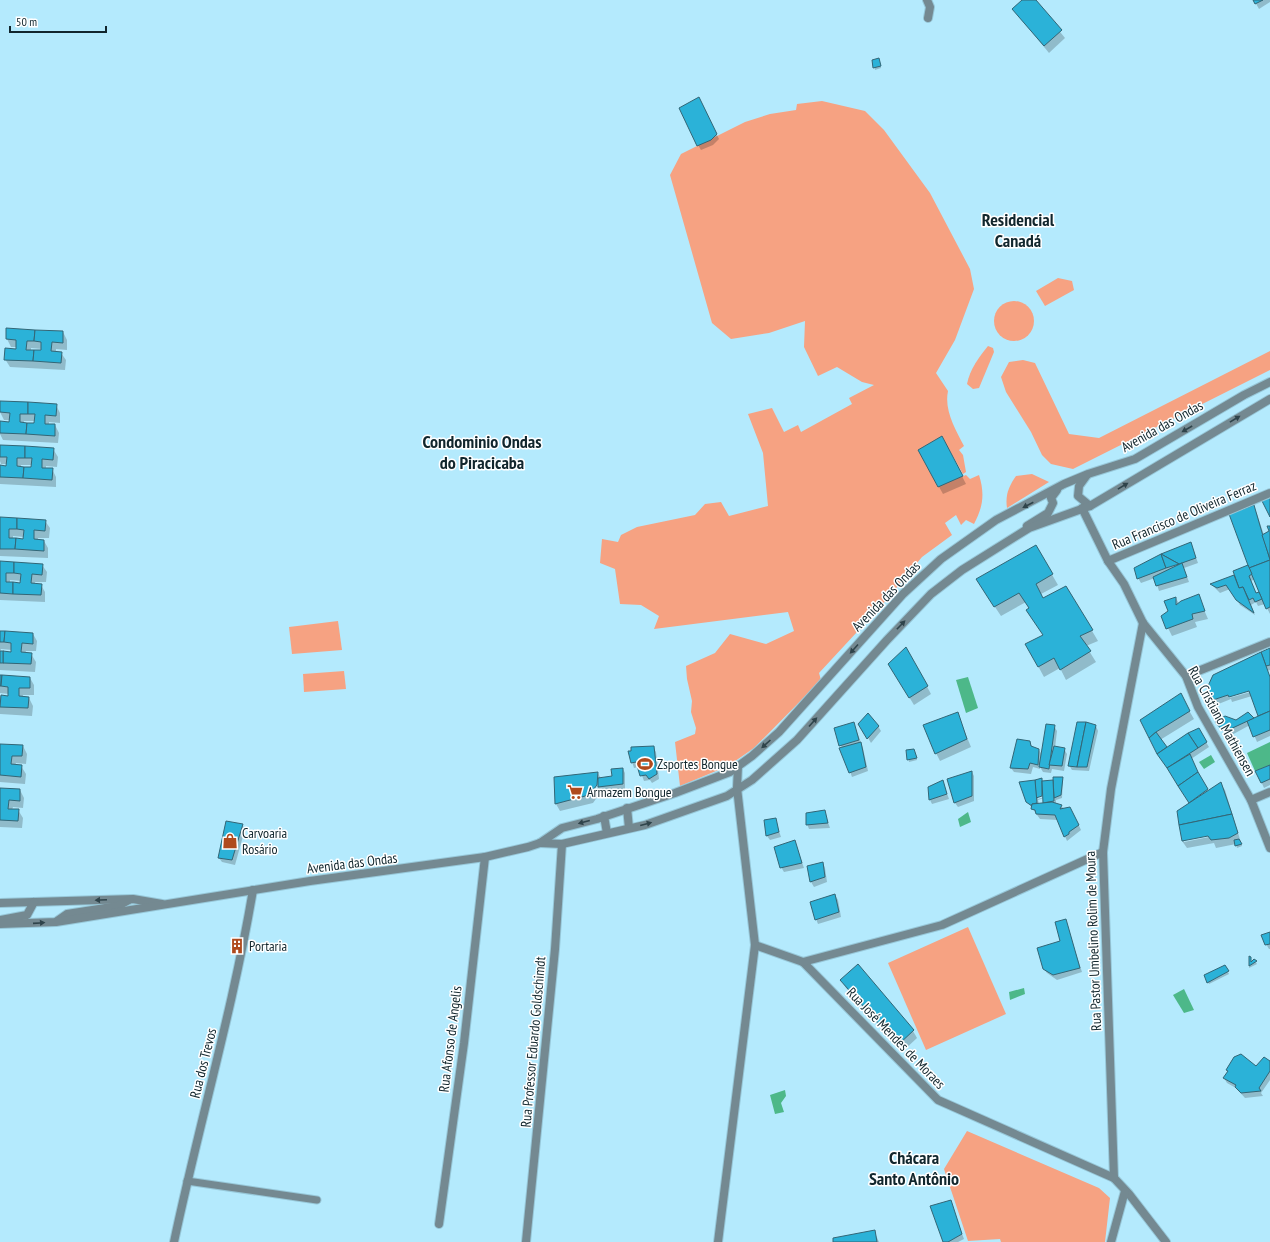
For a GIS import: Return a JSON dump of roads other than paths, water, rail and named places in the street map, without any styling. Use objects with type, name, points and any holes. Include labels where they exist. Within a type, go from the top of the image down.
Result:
[{"type":"street","points":[[927,0],[930,7],[928,18]]},
{"type":"street","name":"Avenida das Ondas","points":[[540,843],[562,828],[604,816],[701,784],[730,772],[779,732],[903,594],[941,559],[996,520],[1064,484],[1088,474],[1135,459],[1244,395],[1270,382]]},
{"type":"street","name":"Avenida das Ondas","points":[[0,924],[56,922],[253,890],[485,857],[540,843],[562,844],[645,825],[727,796],[737,788],[752,780],[797,740],[887,640],[931,594],[962,570],[1029,528],[1086,507],[1270,399]]},
{"type":"street","name":"Rua Cristiano Mathiensen","points":[[1088,474],[1079,486],[1078,496],[1086,507],[1108,562],[1124,584],[1143,623],[1186,676],[1198,707],[1251,800],[1270,848]]},
{"type":"street","points":[[1014,537],[1033,521],[1048,513],[1053,503],[1050,498],[1064,484]]},
{"type":"street","name":"Rua Francisco de Oliveira Ferraz","points":[[1108,562],[1270,493]]},
{"type":"street","name":"Rua Pastor Umbelino Rolim de Moura","points":[[1114,1178],[1103,852],[1111,789],[1143,623]]},
{"type":"street","points":[[1186,676],[1270,642]]},
{"type":"street","points":[[718,1242],[755,945],[737,788],[738,766]]},
{"type":"street","points":[[1251,800],[1270,792]]},
{"type":"street","points":[[627,808],[629,828]]},
{"type":"street","points":[[604,816],[607,833]]},
{"type":"street","name":"Rua Professor Eduardo Goldschimdt","points":[[526,1242],[555,949],[562,844]]},
{"type":"street","points":[[803,962],[942,925],[1103,852]]},
{"type":"street","name":"Rua Afonso de Angelis","points":[[439,1224],[464,1043],[485,857]]},
{"type":"street","name":"Rua dos Trevos","points":[[174,1242],[187,1181],[243,954],[253,890]]},
{"type":"street","points":[[56,922],[66,914],[118,906],[133,898]]},
{"type":"street","name":"Avenida das Ondas","points":[[0,903],[133,898],[167,905]]},
{"type":"street","points":[[0,920],[27,915],[34,902]]},
{"type":"street","name":"Rua José Mendes de Moraes","points":[[755,945],[803,962],[938,1100],[1114,1178]]},
{"type":"street","points":[[1114,1178],[1166,1242]]},
{"type":"street","points":[[1111,1242],[1125,1191]]},
{"type":"lane","points":[[187,1181],[317,1200]]},
{"type":"place","name":"Zsportes Bongue","points":[[645,764]]},
{"type":"place","name":"Armazem Bongue","points":[[575,792]]},
{"type":"place","name":"Carvoaria Rosário","points":[[230,841]]},
{"type":"place","name":"Portaria","points":[[237,946]]},
{"type":"district","name":"Residencial Canadá","points":[[1018,229]]},
{"type":"district","name":"Condominio Ondas do Piracicaba","points":[[482,451]]},
{"type":"district","name":"Chácara Santo Antônio","points":[[914,1167]]}]
